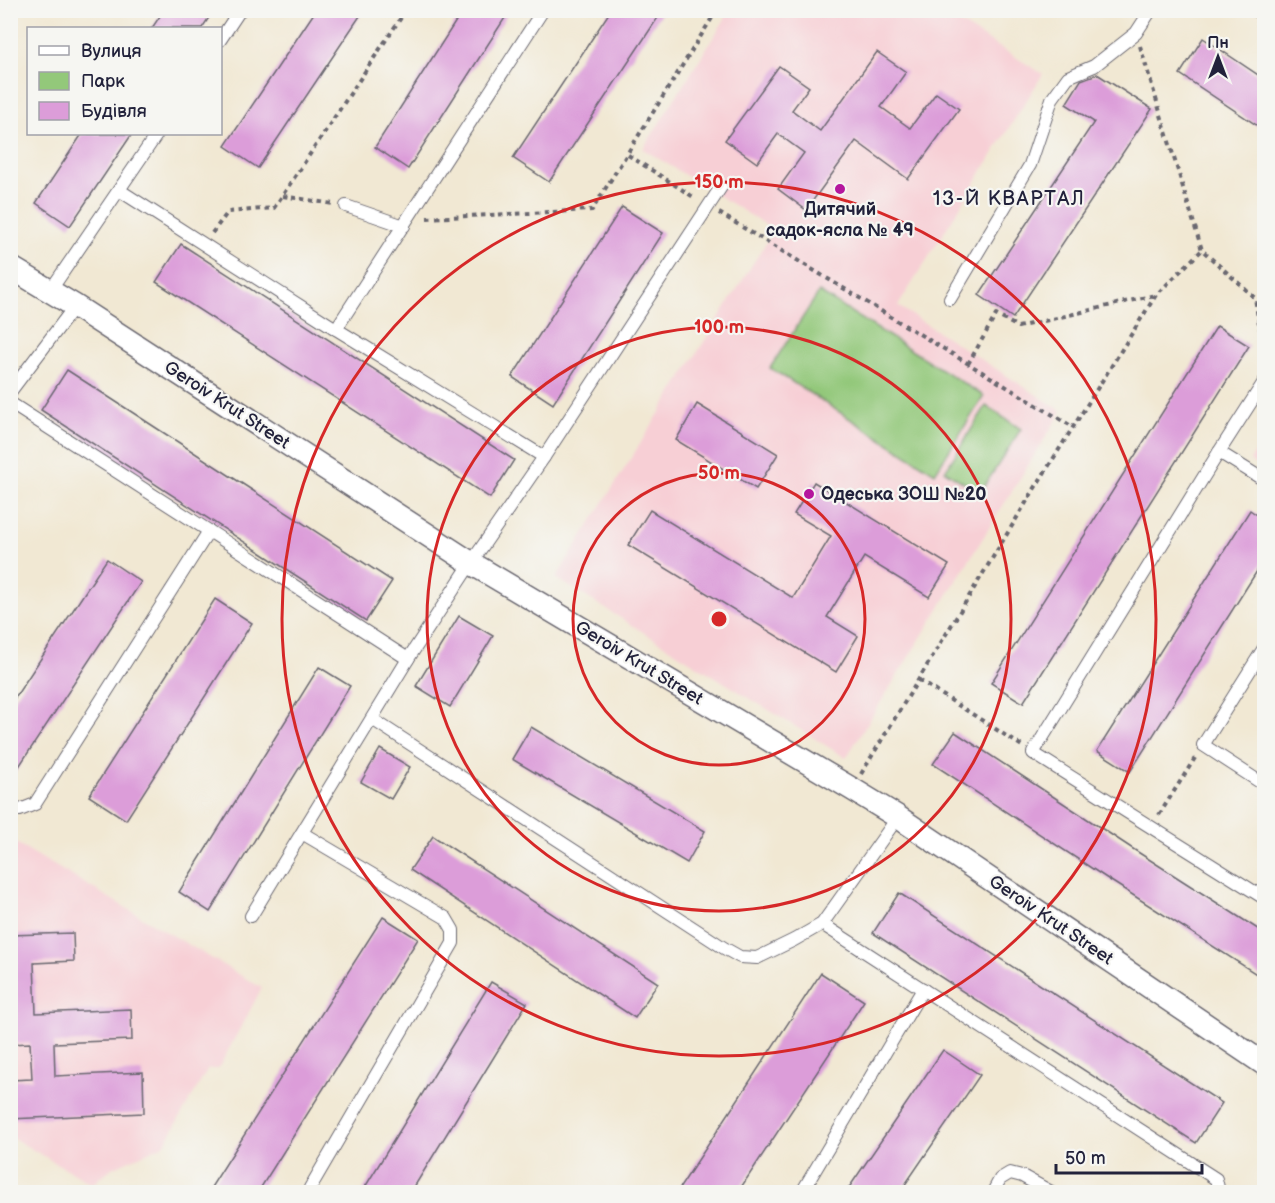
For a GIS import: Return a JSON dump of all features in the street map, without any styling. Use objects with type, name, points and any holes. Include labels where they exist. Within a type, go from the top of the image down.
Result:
[{"type":"street","name":"Geroiv Krut Street","points":[[10,267],[75,306],[471,563],[898,817],[1264,1064]]},
{"type":"lane","points":[[222,37],[240,10]]},
{"type":"lane","points":[[336,329],[543,10]]},
{"type":"lane","points":[[950,299],[1030,165],[1052,99],[1068,77],[1094,66],[1136,33],[1151,10]]},
{"type":"lane","points":[[1256,10],[1264,17]]},
{"type":"lane","points":[[50,291],[156,135]]},
{"type":"lane","points":[[252,916],[408,659],[721,187]]},
{"type":"lane","points":[[119,190],[336,329],[544,457]]},
{"type":"lane","points":[[346,206],[406,222]]},
{"type":"lane","points":[[10,392],[75,306]]},
{"type":"lane","points":[[1264,382],[1033,753],[1264,898]]},
{"type":"lane","points":[[10,403],[408,659]]},
{"type":"lane","points":[[1219,452],[1264,480]]},
{"type":"lane","points":[[10,810],[20,810],[35,804],[209,531]]},
{"type":"lane","points":[[1263,784],[1203,745],[1264,648]]},
{"type":"lane","points":[[372,719],[740,957],[757,958],[822,924],[898,817]]},
{"type":"lane","points":[[302,833],[446,918],[453,930],[453,943],[310,1188]]},
{"type":"lane","points":[[822,924],[1216,1179],[1219,1192]]},
{"type":"lane","points":[[802,1192],[923,989]]},
{"type":"lane","points":[[993,1192],[1000,1179],[1010,1173],[1022,1176],[1051,1192]]},
{"type":"path","points":[[204,244],[228,212],[274,208],[406,10]]},
{"type":"path","points":[[406,222],[592,210],[717,10]]},
{"type":"path","points":[[1136,33],[1202,250],[1255,298],[1264,356]]},
{"type":"path","points":[[628,155],[1073,427]]},
{"type":"path","points":[[283,196],[346,206]]},
{"type":"path","points":[[852,789],[1156,295],[1202,250]]},
{"type":"path","points":[[968,364],[996,315],[1018,327],[1156,295]]},
{"type":"path","points":[[918,680],[1033,753]]},
{"type":"path","points":[[1152,827],[1203,745]]},
{"type":"shaded area","name":"Одеська ЗОШ №20","points":[[730,11],[940,11],[1043,74],[898,306],[1062,411],[846,758],[556,578],[774,230],[643,149]]},
{"type":"shaded area","points":[[1264,435],[1264,470],[1250,461]]},
{"type":"shaded area","points":[[11,840],[262,988],[218,1069],[208,1069],[164,1145],[112,1168],[92,1184],[11,1137]]},
{"type":"green space","points":[[819,292],[984,396],[935,473],[770,368]]},
{"type":"green space","points":[[986,406],[1021,429],[980,493],[945,471]]},
{"type":"building","points":[[164,10],[214,10],[203,27],[153,27]]},
{"type":"building","points":[[316,10],[364,10],[258,168],[225,146]]},
{"type":"building","points":[[463,10],[510,10],[408,169],[375,147]]},
{"type":"building","points":[[611,10],[663,10],[549,182],[513,158]]},
{"type":"building","points":[[1203,38],[1264,79],[1264,130],[1180,74]]},
{"type":"building","points":[[877,52],[906,72],[881,107],[910,128],[936,93],[959,109],[908,179],[856,141],[806,210],[778,189],[804,153],[778,134],[757,163],[725,140],[779,66],[809,87],[792,110],[820,131]]},
{"type":"building","points":[[1097,74],[1152,109],[1013,318],[979,295],[1094,122],[1066,104],[1081,80]]},
{"type":"building","points":[[81,135],[131,135],[70,226],[36,203]]},
{"type":"building","points":[[622,207],[663,233],[553,404],[512,377]]},
{"type":"building","points":[[181,244],[514,460],[490,498],[156,282]]},
{"type":"building","points":[[1217,326],[1249,346],[1023,703],[991,683]]},
{"type":"building","points":[[67,370],[392,581],[366,621],[41,410]]},
{"type":"building","points":[[697,404],[778,454],[756,489],[676,440]]},
{"type":"building","points":[[814,482],[949,565],[929,597],[864,557],[827,617],[858,636],[836,672],[628,545],[650,510],[793,598],[831,536],[794,514]]},
{"type":"building","points":[[1250,510],[1264,520],[1264,560],[1130,772],[1097,751]]},
{"type":"building","points":[[107,559],[141,582],[10,780],[10,705]]},
{"type":"building","points":[[215,599],[252,623],[126,820],[89,796]]},
{"type":"building","points":[[459,616],[493,636],[450,707],[416,686]]},
{"type":"building","points":[[319,667],[350,686],[210,912],[179,892]]},
{"type":"building","points":[[531,727],[705,831],[687,863],[512,759]]},
{"type":"building","points":[[955,732],[1264,933],[1264,979],[933,764]]},
{"type":"building","points":[[380,749],[410,767],[391,799],[361,782]]},
{"type":"building","points":[[433,836],[658,983],[635,1018],[410,870]]},
{"type":"building","points":[[899,893],[1222,1103],[1196,1143],[873,933]]},
{"type":"building","points":[[383,917],[418,939],[258,1192],[208,1192]]},
{"type":"building","points":[[73,933],[74,961],[34,963],[36,1013],[131,1009],[132,1040],[54,1043],[55,1076],[143,1072],[144,1113],[10,1119],[10,1080],[32,1079],[30,1043],[10,1044],[10,935]]},
{"type":"building","points":[[821,973],[864,1001],[738,1192],[677,1192]]},
{"type":"building","points":[[491,982],[527,1003],[411,1192],[362,1192]]},
{"type":"building","points":[[943,1050],[980,1075],[900,1192],[846,1192]]},
{"type":"place","name":"Дитячий садок-ясла № 49","points":[[840,189]]},
{"type":"place","name":"Одеська ЗОШ №20","points":[[809,494]]},
{"type":"district","name":"13-Й КВАРТАЛ","points":[[1009,199]]}]
